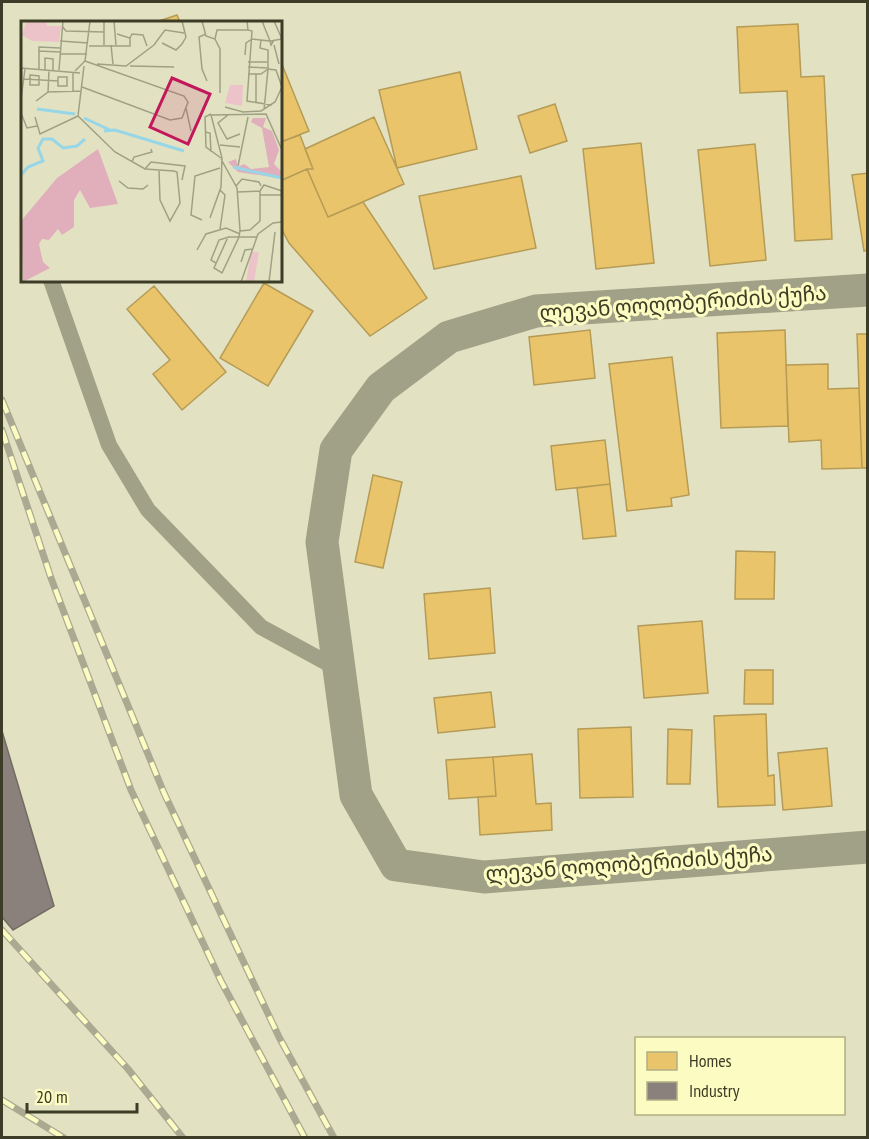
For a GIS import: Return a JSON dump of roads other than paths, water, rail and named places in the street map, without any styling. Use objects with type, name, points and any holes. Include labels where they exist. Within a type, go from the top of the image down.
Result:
[{"type":"street","name":"ლევან ღოღობერიძის ქუჩა","points":[[867,290],[536,311],[449,337],[381,388],[336,450],[322,542],[356,795],[396,865],[484,877],[867,847]]},
{"type":"lane","points":[[52,282],[109,446],[148,510],[261,627],[340,670]]},
{"type":"railway","points":[[2,400],[164,793],[279,1037],[334,1138]]},
{"type":"railway","points":[[2,430],[51,578],[131,790],[221,981],[305,1138]]},
{"type":"railway","points":[[2,930],[128,1069],[183,1138]]},
{"type":"railway","points":[[2,1100],[64,1138]]}]
